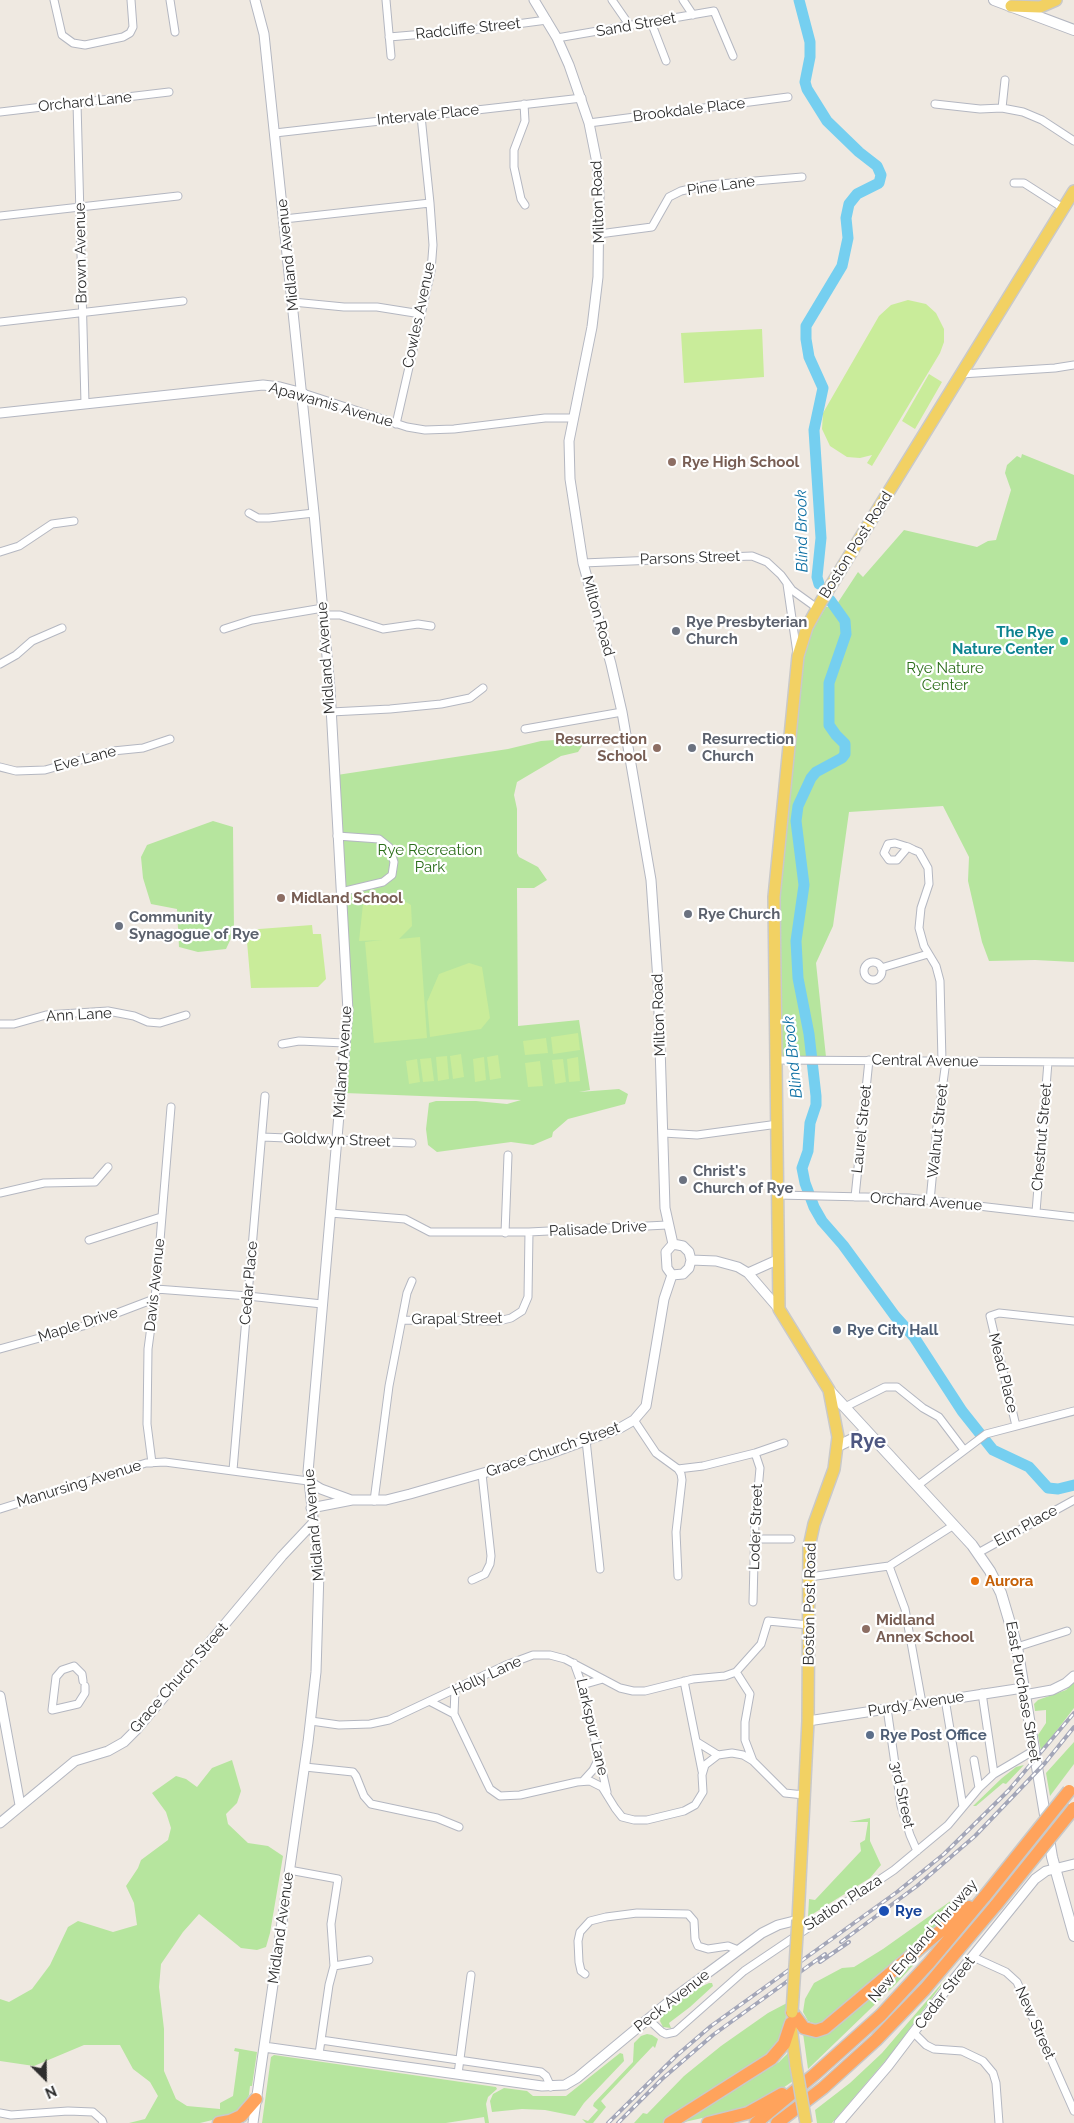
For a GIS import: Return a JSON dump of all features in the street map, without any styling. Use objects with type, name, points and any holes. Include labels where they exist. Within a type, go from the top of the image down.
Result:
[{"type":"highway","name":"New England Thruway","points":[[756,2123],[814,2075],[897,1998],[940,1951],[1072,1788]]},
{"type":"highway","name":"New England Thruway","points":[[777,2123],[822,2088],[881,2034],[925,1989],[1074,1808]]},
{"type":"highway","points":[[670,2123],[771,2059],[784,2044],[792,2018],[804,2028],[816,2031],[825,2028],[952,1920],[985,1896]]},
{"type":"highway","points":[[708,2123],[755,2110],[814,2075]]},
{"type":"highway","points":[[219,2123],[241,2116],[256,2099]]},
{"type":"main road","points":[[994,0],[1074,30]]},
{"type":"main road","points":[[1011,6],[1040,7],[1056,0]]},
{"type":"main road","name":"Boston Post Road","points":[[806,2123],[796,2066],[792,2018],[808,1721],[809,1577],[811,1536],[834,1469],[838,1446],[836,1417],[830,1390],[779,1309],[777,1260],[778,1124],[775,884],[798,656],[803,636],[817,608],[1074,191]]},
{"type":"main road","name":"East Purchase Street","points":[[830,1390],[978,1553],[1001,1592],[1017,1647],[1055,1868],[1074,1936]]},
{"type":"main road","points":[[838,1446],[867,1432]]},
{"type":"street","points":[[54,0],[62,35],[73,43],[85,45],[123,37],[130,33],[133,27],[131,0]]},
{"type":"street","points":[[170,0],[175,32]]},
{"type":"street","name":"Midland Avenue","points":[[253,2123],[311,1721],[317,1654],[319,1586],[308,1481],[348,989],[337,836],[331,712],[303,393],[264,34],[255,0]]},
{"type":"street","points":[[386,0],[391,56]]},
{"type":"street","name":"Milton Road","points":[[534,0],[557,38],[582,98],[589,123],[599,178],[600,261],[595,307],[569,441],[570,478],[583,564],[611,664],[622,712],[630,769],[644,838],[653,909],[658,981],[667,1225],[673,1244]]},
{"type":"street","points":[[612,0],[630,26]]},
{"type":"street","points":[[683,0],[693,15]]},
{"type":"street","name":"Sand Street","points":[[557,38],[714,11],[733,56]]},
{"type":"street","name":"Radcliffe Street","points":[[390,38],[547,20]]},
{"type":"street","points":[[651,22],[666,61]]},
{"type":"street","points":[[1002,108],[1005,80]]},
{"type":"street","name":"Orchard Lane","points":[[0,112],[169,92]]},
{"type":"street","name":"Brookdale Place","points":[[589,123],[788,97]]},
{"type":"street","name":"Intervale Place","points":[[275,133],[582,98]]},
{"type":"street","name":"Brown Avenue","points":[[77,103],[85,403]]},
{"type":"street","points":[[524,104],[525,121],[514,150],[514,167],[520,199],[525,206]]},
{"type":"street","points":[[936,104],[980,109],[1002,108],[1023,112],[1042,120],[1074,141]]},
{"type":"street","name":"Cowles Avenue","points":[[396,424],[431,270],[433,245],[421,116]]},
{"type":"street","name":"Pine Lane","points":[[600,234],[652,226],[669,197],[681,191],[716,184],[802,177]]},
{"type":"street","points":[[1014,183],[1024,183],[1063,208]]},
{"type":"street","points":[[0,216],[80,209],[178,196]]},
{"type":"street","points":[[284,219],[430,202]]},
{"type":"street","points":[[0,322],[183,301]]},
{"type":"street","points":[[293,302],[344,307],[377,307],[421,314]]},
{"type":"street","points":[[961,374],[1056,368],[1074,365]]},
{"type":"street","name":"Apawamis Avenue","points":[[0,412],[262,385],[303,393],[407,427],[437,430],[520,420],[573,418]]},
{"type":"street","points":[[249,513],[258,518],[269,518],[314,513]]},
{"type":"street","points":[[0,552],[19,546],[52,524],[74,521]]},
{"type":"street","name":"Parsons Street","points":[[583,564],[745,556],[767,562],[781,575],[798,596],[817,608]]},
{"type":"street","points":[[787,584],[798,656]]},
{"type":"street","points":[[224,629],[252,620],[323,611],[383,629],[418,624],[431,626]]},
{"type":"street","points":[[0,664],[16,655],[32,641],[62,628]]},
{"type":"street","points":[[331,712],[441,704],[470,698],[483,688]]},
{"type":"street","points":[[525,729],[622,712]]},
{"type":"street","name":"Eve Lane","points":[[0,767],[16,771],[45,770],[113,751],[143,748],[170,739]]},
{"type":"street","points":[[337,836],[379,839],[390,847],[394,862],[392,875],[383,882],[341,892]]},
{"type":"street","name":"Walnut Street","points":[[908,847],[923,856],[928,868],[929,884],[921,908],[919,928],[928,954],[936,966],[940,981],[944,1061],[930,1201]]},
{"type":"street","points":[[881,968],[928,954]]},
{"type":"street","name":"Ann Lane","points":[[0,1024],[14,1024],[46,1015],[108,1011],[134,1016],[148,1022],[160,1023],[186,1015]]},
{"type":"street","points":[[282,1044],[298,1041],[345,1043]]},
{"type":"street","name":"Central Avenue","points":[[776,1060],[1074,1062]]},
{"type":"street","name":"Laurel Street","points":[[855,1197],[869,1060]]},
{"type":"street","name":"Chestnut Street","points":[[1036,1212],[1048,1062]]},
{"type":"street","name":"Cedar Place","points":[[233,1470],[265,1096]]},
{"type":"street","name":"Davis Avenue","points":[[152,1463],[147,1424],[147,1376],[171,1106]]},
{"type":"street","points":[[663,1133],[697,1135],[778,1124]]},
{"type":"street","name":"Goldwyn Street","points":[[262,1137],[412,1143]]},
{"type":"street","points":[[505,1233],[508,1155]]},
{"type":"street","points":[[0,1193],[44,1183],[94,1182],[108,1167]]},
{"type":"street","name":"Orchard Avenue","points":[[777,1195],[930,1201],[1074,1217]]},
{"type":"street","name":"Palisade Drive","points":[[330,1213],[405,1219],[430,1232],[505,1233],[667,1225]]},
{"type":"street","points":[[89,1240],[161,1217]]},
{"type":"street","name":"Grapal Street","points":[[374,1500],[389,1386],[403,1320],[499,1321],[511,1318],[522,1311],[528,1296],[530,1232]]},
{"type":"street","points":[[673,1244],[679,1244],[687,1249],[691,1260],[686,1272],[683,1274],[672,1274],[667,1268],[666,1252],[673,1244]]},
{"type":"street","points":[[691,1260],[733,1264],[748,1274],[779,1309]]},
{"type":"street","points":[[748,1274],[777,1260]]},
{"type":"street","name":"Grace Church Street","points":[[311,1508],[352,1500],[398,1498],[482,1474],[586,1440],[634,1420],[646,1406],[664,1299],[672,1274]]},
{"type":"street","points":[[403,1320],[406,1294],[412,1281]]},
{"type":"street","points":[[156,1289],[322,1304]]},
{"type":"street","name":"Maple Drive","points":[[0,1349],[83,1326],[154,1299]]},
{"type":"street","name":"Mead Place","points":[[1016,1426],[990,1316],[999,1313],[1074,1321]]},
{"type":"street","points":[[845,1407],[885,1387],[897,1387],[923,1408],[939,1417],[964,1450]]},
{"type":"street","points":[[917,1486],[974,1442],[991,1432],[1074,1411]]},
{"type":"street","points":[[634,1420],[656,1453],[678,1469],[682,1480],[676,1532],[678,1576]]},
{"type":"street","points":[[586,1440],[600,1568]]},
{"type":"street","points":[[678,1469],[703,1466],[755,1453],[784,1443]]},
{"type":"street","name":"Loder Street","points":[[753,1602],[754,1523],[760,1468],[755,1453]]},
{"type":"street","name":"Manursing Avenue","points":[[0,1509],[130,1467],[152,1463],[165,1462],[308,1481]]},
{"type":"street","points":[[472,1580],[485,1574],[490,1564],[491,1556],[482,1474]]},
{"type":"street","name":"Grace Church Street","points":[[308,1481],[352,1500]]},
{"type":"street","name":"Elm Place","points":[[978,1553],[1074,1500]]},
{"type":"street","name":"Grace Church Street","points":[[0,1823],[74,1760],[108,1751],[124,1742],[137,1730],[282,1556],[313,1523]]},
{"type":"street","points":[[809,1577],[889,1566],[954,1525]]},
{"type":"street","points":[[755,1538],[791,1539]]},
{"type":"street","points":[[889,1566],[905,1608],[922,1702]]},
{"type":"street","points":[[752,1761],[745,1740],[745,1722],[750,1694],[736,1672],[761,1644],[768,1621],[809,1625]]},
{"type":"street","points":[[1017,1647],[1067,1631]]},
{"type":"street","name":"Holly Lane","points":[[311,1721],[339,1725],[380,1722],[431,1702],[506,1665],[534,1655],[558,1656],[627,1690],[638,1692],[684,1681],[725,1676],[736,1672]]},
{"type":"street","name":"Larkspur Lane","points":[[573,1662],[582,1685],[607,1793]]},
{"type":"street","points":[[74,1666],[82,1674],[84,1683],[85,1693],[78,1704],[52,1710],[56,1677],[62,1670],[74,1666]]},
{"type":"street","name":"Purdy Avenue","points":[[808,1721],[982,1693],[1052,1690],[1066,1683],[1074,1676]]},
{"type":"street","points":[[582,1685],[603,1679]]},
{"type":"street","points":[[455,1690],[454,1714],[490,1789],[500,1796],[520,1796],[583,1781],[596,1783],[607,1793],[614,1808],[622,1817],[634,1820],[648,1820],[684,1811],[695,1805],[703,1792],[697,1742],[684,1681]]},
{"type":"street","points":[[982,1693],[994,1774]]},
{"type":"street","points":[[0,1696],[20,1805]]},
{"type":"street","points":[[946,1699],[963,1807]]},
{"type":"street","points":[[431,1702],[454,1714]]},
{"type":"street","name":"3rd Street","points":[[887,1708],[901,1806],[910,1835],[918,1851]]},
{"type":"street","points":[[732,1753],[745,1740]]},
{"type":"street","points":[[697,1742],[718,1755]]},
{"type":"street","name":"Station Plaza","points":[[648,2019],[666,2034],[674,2032],[744,1971],[886,1875],[918,1851],[942,1831],[979,1788],[994,1774],[1034,1751]]},
{"type":"street","points":[[702,1775],[705,1765],[718,1755],[732,1753],[743,1755],[752,1761],[785,1793],[804,1796]]},
{"type":"street","points":[[583,1781],[593,1770],[599,1758]]},
{"type":"street","points":[[974,1760],[979,1788]]},
{"type":"street","points":[[304,1767],[353,1772],[364,1796],[372,1804],[429,1816],[460,1827]]},
{"type":"street","name":"Cedar Street","points":[[839,2123],[914,2033],[1035,1879],[1046,1871],[1074,1864]]},
{"type":"street","points":[[290,1870],[338,1879],[331,1932],[334,1966],[329,1985],[319,2054]]},
{"type":"street","points":[[586,1974],[582,1971],[579,1962],[578,1941],[580,1932],[590,1921],[606,1917],[637,1913],[688,1914],[694,1920],[695,1939],[698,1946],[708,1949],[728,1946],[738,1950]]},
{"type":"street","name":"Peck Avenue","points":[[264,2047],[551,2087],[565,2085],[578,2078],[648,2019],[738,1950],[771,1928],[798,1920]]},
{"type":"street","name":"New Street","points":[[974,1957],[1006,1972],[1017,1982],[1074,2111]]},
{"type":"street","points":[[334,1966],[369,1960]]},
{"type":"street","points":[[458,2074],[471,1974]]},
{"type":"street","points":[[914,2033],[926,2045],[934,2049],[962,2051],[983,2061],[996,2083],[999,2123]]},
{"type":"street","points":[[321,2040],[541,2072],[546,2076],[551,2087]]},
{"type":"street","points":[[0,2113],[11,2115],[68,2111],[93,2112],[103,2123]]},
{"type":"green space","points":[[908,300],[926,304],[936,313],[944,329],[944,342],[940,353],[872,466],[867,463],[872,455],[860,458],[847,457],[830,446],[822,429],[823,413],[879,316],[891,305]]},
{"type":"green space","points":[[762,329],[764,377],[684,383],[681,333]]},
{"type":"green space","points":[[929,374],[942,382],[915,429],[902,421]]},
{"type":"green space","name":"Rye Nature Center","points":[[1022,454],[1074,475],[1074,962],[1035,960],[989,961],[982,942],[968,881],[969,857],[943,806],[849,812],[833,926],[816,963],[826,1057],[780,1057],[778,903],[801,667],[806,640],[810,638],[813,628],[826,607],[830,607],[833,610],[858,572],[863,577],[904,530],[977,547],[988,541],[996,540],[1011,490],[1005,473],[1007,465],[1017,456],[1021,458]]},
{"type":"green space","name":"Rye Recreation Park","points":[[583,738],[584,743],[578,752],[561,756],[517,782],[514,795],[517,809],[517,853],[519,857],[538,867],[547,880],[534,888],[517,888],[518,1026],[579,1020],[590,1090],[579,1092],[619,1089],[628,1094],[625,1104],[568,1119],[553,1132],[552,1137],[533,1145],[511,1142],[437,1152],[428,1145],[426,1129],[429,1103],[436,1101],[476,1101],[507,1104],[521,1100],[345,1093],[351,1010],[337,775],[508,749],[541,741]]},
{"type":"green space","points":[[213,821],[233,827],[234,932],[226,949],[198,952],[179,947],[177,909],[151,904],[143,878],[141,857],[147,845]]},
{"type":"green space","points":[[396,896],[411,905],[412,926],[399,939],[420,937],[427,1038],[374,1043],[365,942],[382,940],[359,941],[363,904],[370,898]]},
{"type":"green space","points":[[312,925],[313,934],[321,934],[326,979],[318,987],[251,988],[246,930]]},
{"type":"green space","points":[[469,963],[482,967],[490,1018],[481,1029],[430,1037],[427,1002],[439,974]]},
{"type":"green space","points":[[578,1033],[580,1050],[553,1054],[551,1037]]},
{"type":"green space","points":[[546,1038],[548,1053],[525,1055],[523,1041]]},
{"type":"green space","points":[[461,1054],[464,1077],[453,1079],[450,1056]]},
{"type":"green space","points":[[498,1055],[501,1078],[490,1080],[487,1057]]},
{"type":"green space","points":[[447,1056],[449,1079],[438,1081],[436,1057]]},
{"type":"green space","points":[[484,1057],[486,1080],[475,1082],[473,1059]]},
{"type":"green space","points":[[578,1057],[580,1081],[569,1082],[567,1059]]},
{"type":"green space","points":[[431,1058],[434,1081],[423,1082],[420,1059]]},
{"type":"green space","points":[[417,1059],[420,1082],[409,1084],[406,1061]]},
{"type":"green space","points":[[563,1059],[566,1082],[555,1084],[552,1060]]},
{"type":"green space","points":[[540,1061],[543,1086],[528,1087],[525,1063]]},
{"type":"green space","points":[[1074,1682],[1074,1708],[1041,1751],[1038,1735],[1046,1723],[1046,1710],[1035,1711],[1034,1704],[1038,1700],[1066,1690]]},
{"type":"green space","points":[[1074,1742],[1074,1764],[1050,1796],[1046,1773]]},
{"type":"green space","points":[[232,1760],[241,1791],[237,1803],[226,1814],[228,1824],[248,1843],[268,1846],[283,1856],[266,1947],[257,1950],[241,1948],[199,1914],[183,1932],[161,1964],[159,1987],[164,2029],[164,2071],[176,2099],[187,2106],[220,2109],[220,2103],[233,2096],[239,2052],[234,2051],[235,2048],[257,2052],[252,2086],[250,2086],[249,2095],[243,2106],[233,2115],[200,2123],[129,2123],[145,2119],[158,2096],[150,2082],[133,2069],[120,2045],[84,2045],[34,2066],[0,2061],[0,1999],[9,2002],[32,1989],[50,1965],[68,1927],[78,1921],[113,1932],[137,1925],[134,1903],[126,1886],[141,1860],[168,1840],[171,1828],[166,1812],[152,1793],[176,1776],[186,1779],[197,1787],[212,1768]]},
{"type":"green space","points":[[1024,1765],[1006,1784],[1003,1783],[976,1806],[973,1806],[1002,1778],[1016,1767]]},
{"type":"green space","points":[[870,1818],[870,1841],[881,1865],[870,1878],[808,1917],[809,1899],[815,1900],[861,1851],[860,1843],[865,1840],[868,1822],[849,1822]]},
{"type":"green space","points":[[976,1883],[962,1902],[942,1923],[824,2023],[815,2024],[808,2021],[803,2012],[805,1999],[814,1983],[842,1968],[854,1967],[883,1949]]},
{"type":"green space","points":[[931,1946],[895,1985],[808,2069],[803,2033],[810,2033]]},
{"type":"green space","points":[[948,1976],[892,2053],[832,2123],[817,2123],[815,2110],[850,2083],[882,2053]]},
{"type":"green space","points":[[712,1983],[713,1986],[669,2023],[671,2028],[663,2027],[660,2021],[662,2015],[686,1994]]},
{"type":"green space","points":[[787,2003],[784,2040],[781,2047],[663,2123],[634,2123],[643,2113],[647,2114],[684,2076],[721,2046],[768,2013]]},
{"type":"green space","points":[[647,2034],[658,2039],[655,2048],[653,2046],[601,2101],[606,2107],[593,2123],[586,2123],[582,2119],[588,2121],[598,2110],[593,2106],[594,2103],[633,2062],[634,2043],[641,2036]]},
{"type":"green space","points":[[789,2052],[793,2081],[780,2090],[738,2110],[680,2123],[779,2062]]},
{"type":"green space","points":[[620,2053],[623,2054],[624,2061],[584,2103],[575,2116],[545,2110],[522,2109],[492,2112],[490,2101],[493,2094],[504,2088],[527,2091],[533,2096],[566,2096]]},
{"type":"green space","points":[[274,2055],[496,2087],[497,2089],[488,2097],[486,2104],[489,2123],[485,2123],[484,2117],[446,2123],[262,2123],[271,2057]]},
{"type":"waterway","name":"Blind Brook","points":[[799,0],[810,42],[810,57],[805,82],[807,89],[827,121],[859,152],[877,166],[881,175],[879,183],[857,194],[849,204],[846,218],[848,238],[842,266],[806,326],[809,357],[823,388],[814,430],[821,538],[817,577],[819,584]]},
{"type":"waterway","name":"Blind Brook","points":[[830,600],[845,621],[846,634],[829,683],[829,725],[845,744],[845,754],[842,758],[816,772],[811,778],[798,806],[796,821],[804,885],[796,941],[798,978],[809,1034],[816,1096],[816,1105],[810,1123],[808,1151],[802,1168],[805,1183],[814,1207],[822,1221],[843,1245],[895,1316],[914,1337],[962,1411],[993,1450],[1029,1467],[1048,1488],[1058,1489],[1074,1485]]},
{"type":"railway","points":[[608,2123],[676,2056],[711,2026],[897,1892],[944,1854],[1009,1790],[1074,1713]]},
{"type":"railway","points":[[841,1942],[917,1886],[975,1836],[1045,1763],[1074,1727]]},
{"type":"railway","points":[[820,1962],[849,1942]]},
{"type":"railway","points":[[618,2123],[662,2079],[713,2035],[825,1954]]},
{"type":"place","name":"Rye High School","points":[[672,462]]},
{"type":"place","name":"Rye Presbyterian Church","points":[[676,631]]},
{"type":"place","name":"The Rye Nature Center","points":[[1064,641]]},
{"type":"place","name":"Resurrection School","points":[[657,748]]},
{"type":"place","name":"Resurrection Church","points":[[692,748]]},
{"type":"place","name":"Midland School","points":[[281,898]]},
{"type":"place","name":"Rye Church","points":[[688,914]]},
{"type":"place","name":"Community Synagogue of Rye","points":[[119,926]]},
{"type":"place","name":"Christ's Church of Rye","points":[[683,1180]]},
{"type":"place","name":"Rye City Hall","points":[[837,1330]]},
{"type":"place","name":"Aurora","points":[[975,1581]]},
{"type":"place","name":"Midland Annex School","points":[[866,1629]]},
{"type":"place","name":"Rye Post Office","points":[[870,1735]]},
{"type":"place","name":"Rye","points":[[884,1911]]},
{"type":"district","name":"Rye","points":[[868,1442]]}]
